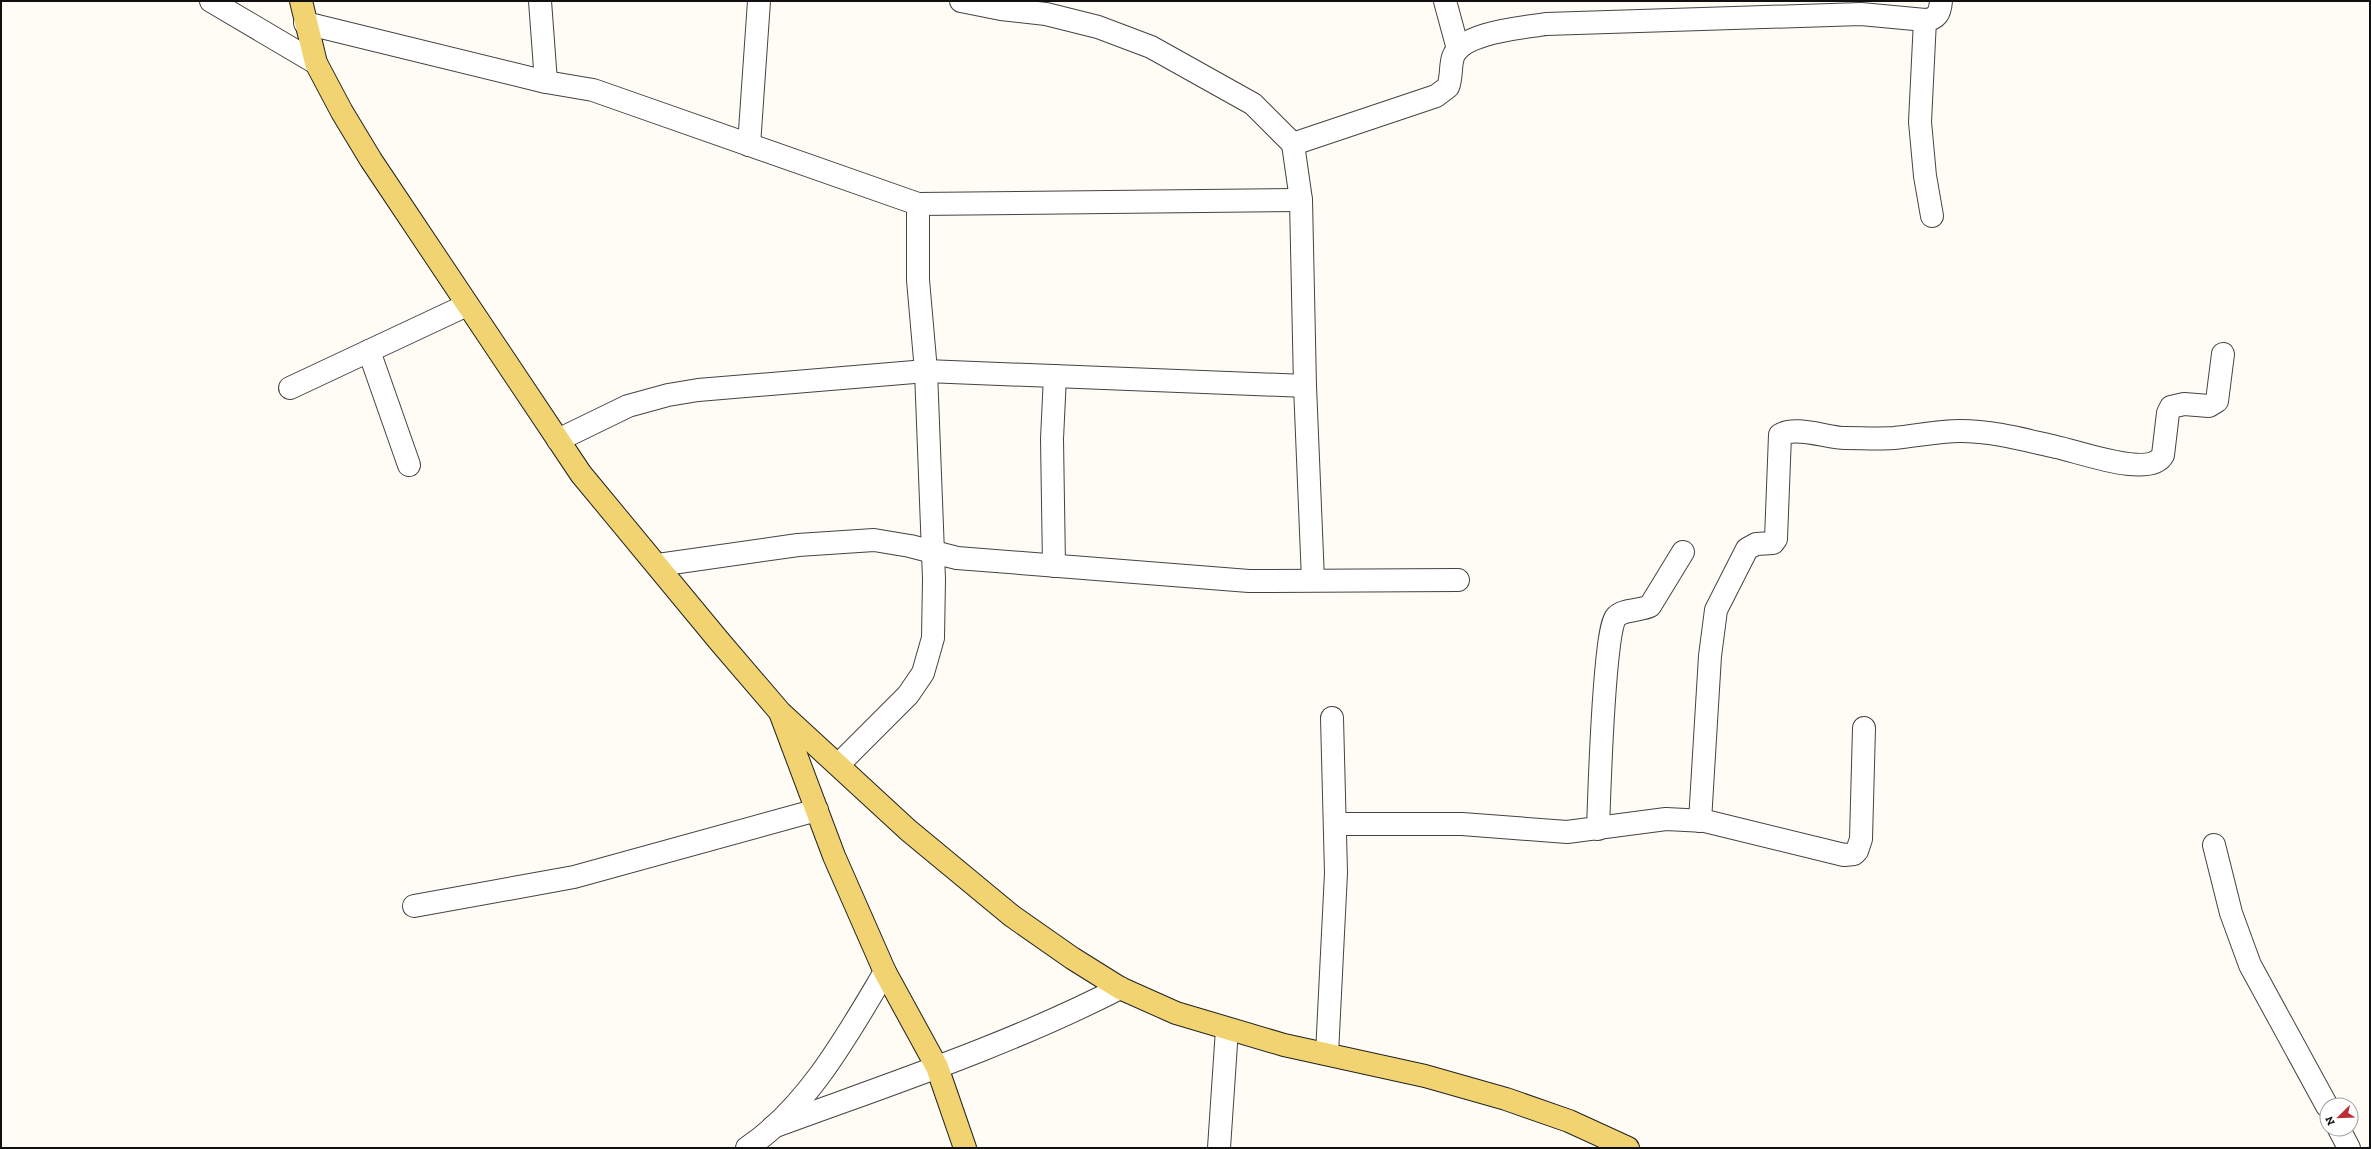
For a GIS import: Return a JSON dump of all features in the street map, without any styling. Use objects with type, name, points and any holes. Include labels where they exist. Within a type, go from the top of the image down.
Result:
[{"type":"main road","points":[[301,1],[305,23],[316,63],[342,112],[371,160],[467,306],[581,474],[780,712],[839,764],[908,830],[1012,916],[1072,958],[1120,988],[1176,1013],[1227,1029],[1327,1054],[1425,1076],[1506,1099],[1569,1121],[1628,1148]]},
{"type":"main road","points":[[780,712],[834,856],[885,972],[937,1068],[964,1148]]},
{"type":"street","points":[[211,1],[316,63]]},
{"type":"street","points":[[540,1],[546,82]]},
{"type":"street","points":[[749,145],[759,1]]},
{"type":"street","points":[[961,1],[1001,9],[1046,14],[1098,27],[1151,47],[1253,104],[1293,144],[1301,200],[1305,386],[1313,580]]},
{"type":"street","points":[[1445,1],[1458,49]]},
{"type":"street","points":[[1293,144],[1436,96],[1448,86],[1453,56],[1458,49],[1473,38],[1546,24],[1862,14],[1925,20],[1935,18],[1938,15],[1941,1]]},
{"type":"street","points":[[1925,20],[1920,122],[1925,176],[1932,216]]},
{"type":"street","points":[[305,23],[546,82],[593,90],[918,204],[1301,200]]},
{"type":"street","points":[[839,764],[908,695],[923,673],[933,638],[933,553],[926,371],[918,280],[918,204]]},
{"type":"street","points":[[290,388],[467,306]]},
{"type":"street","points":[[369,351],[409,465]]},
{"type":"street","points":[[1700,820],[1710,656],[1716,610],[1747,549],[1756,544],[1774,542],[1780,435],[1799,431],[1843,438],[1892,438],[1959,431],[1989,433],[2060,448],[2104,461],[2152,464],[2160,460],[2162,456],[2168,413],[2171,407],[2184,404],[2209,406],[2217,401],[2223,354]]},
{"type":"street","points":[[558,440],[628,406],[668,395],[698,390],[926,371],[1305,386]]},
{"type":"street","points":[[1054,566],[1052,439],[1055,376]]},
{"type":"street","points":[[658,565],[798,545],[874,540],[910,546],[957,558],[1249,581],[1458,580]]},
{"type":"street","points":[[1598,829],[1605,701],[1609,647],[1613,620],[1620,614],[1650,606],[1683,552]]},
{"type":"street","points":[[1327,1054],[1336,873],[1332,718]]},
{"type":"street","points":[[1335,824],[1462,824],[1568,832],[1666,819],[1700,820],[1818,850],[1844,855],[1854,854],[1858,851],[1861,839],[1864,728]]},
{"type":"street","points":[[414,906],[574,877],[817,810]]},
{"type":"street","points":[[2214,844],[2231,913],[2250,965],[2322,1097]]},
{"type":"street","points":[[747,1148],[773,1127],[793,1107],[843,1043],[885,972]]},
{"type":"street","points":[[773,1127],[937,1068],[1066,1015],[1120,988]]},
{"type":"street","points":[[1219,1148],[1227,1029]]},
{"type":"street","points":[[2343,1137],[2349,1148]]}]
